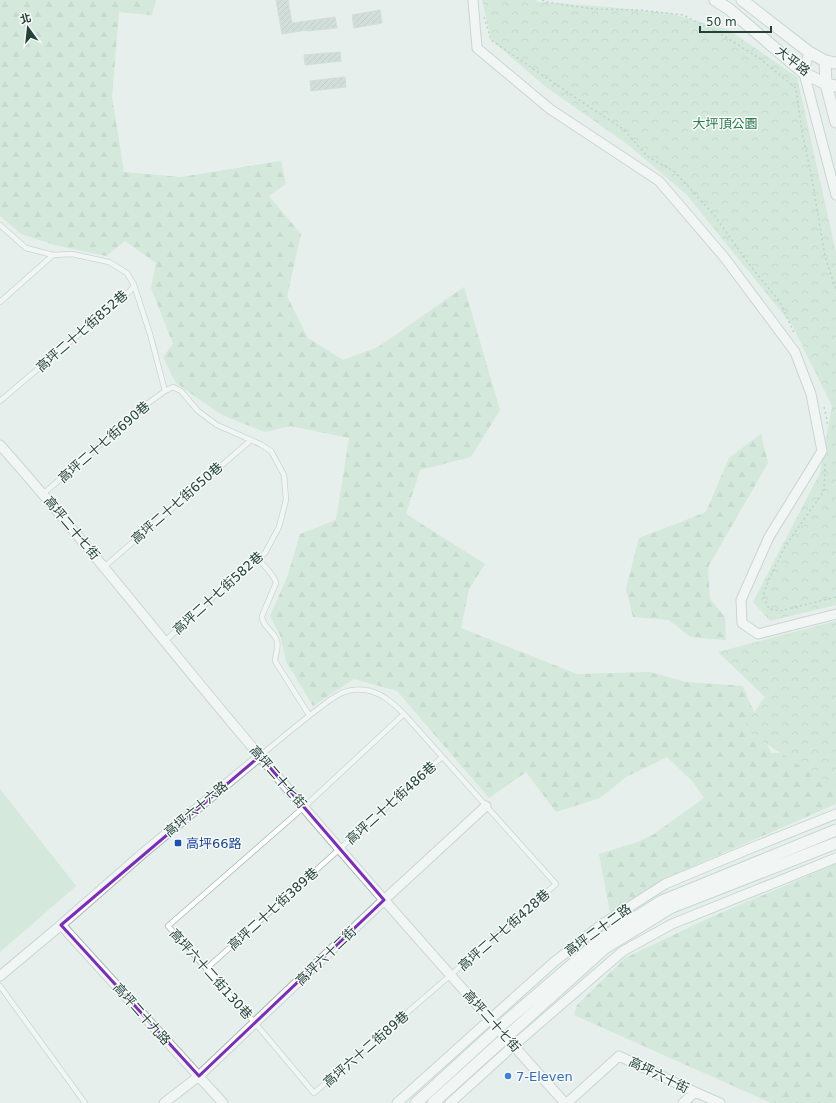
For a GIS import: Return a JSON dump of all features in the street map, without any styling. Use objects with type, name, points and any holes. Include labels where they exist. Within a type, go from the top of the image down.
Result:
[{"type":"street","points":[[473,0],[477,48],[550,109],[659,181],[724,257],[795,352],[811,394],[822,451],[769,537],[741,600],[742,622],[758,634],[836,614]]},
{"type":"street","name":"大平路","points":[[715,0],[729,9],[804,73],[831,85]]},
{"type":"street","name":"大平路","points":[[742,0],[809,52],[825,61],[836,63]]},
{"type":"street","points":[[809,52],[804,73],[836,195]]},
{"type":"street","points":[[825,61],[831,85],[836,122]]},
{"type":"street","name":"高坪二十七街","points":[[0,445],[43,494],[164,641],[339,849],[497,1029],[566,1103]]},
{"type":"street","name":"高坪六十六路","points":[[0,976],[142,854],[260,756]]},
{"type":"street","name":"高坪六十二街","points":[[164,1103],[199,1076],[384,900],[486,806]]},
{"type":"street","name":"高坪二十二路","points":[[397,1103],[554,962],[601,925],[665,884],[836,814]]},
{"type":"street","name":"高坪二十二路","points":[[416,1103],[497,1029],[603,938],[662,901],[836,830]]},
{"type":"street","name":"高坪二十二路","points":[[433,1103],[605,948],[670,908],[836,843]]},
{"type":"street","points":[[450,1103],[513,1046],[623,951],[672,924],[836,858]]},
{"type":"street","name":"高坪二十九路","points":[[61,925],[223,1103]]},
{"type":"street","name":"高坪六十街","points":[[566,1103],[619,1056],[720,1103]]},
{"type":"street","points":[[683,1103],[695,1092]]},
{"type":"lane","points":[[0,225],[26,248],[53,255],[72,254],[109,262],[127,273],[134,285]]},
{"type":"lane","points":[[0,302],[53,255]]},
{"type":"lane","name":"高坪二十七街852巷","points":[[134,285],[150,334],[165,391]]},
{"type":"lane","name":"高坪二十七街852巷","points":[[0,401],[130,291],[134,285]]},
{"type":"lane","points":[[165,391],[173,387],[181,391],[198,411],[217,425],[251,440]]},
{"type":"lane","name":"高坪二十七街690巷","points":[[43,494],[147,404],[165,391]]},
{"type":"lane","name":"高坪二十七街582巷","points":[[164,641],[223,588],[265,553],[278,527],[286,500],[284,475],[271,451],[251,440]]},
{"type":"lane","name":"高坪二十七街650巷","points":[[104,567],[251,440]]},
{"type":"lane","points":[[258,559],[273,576],[276,583],[262,616],[262,621],[277,640],[278,645],[275,661],[309,715]]},
{"type":"lane","name":"高坪六十六路","points":[[260,756],[333,697],[353,690],[366,690],[381,695],[393,703],[404,714],[556,884]]},
{"type":"lane","points":[[304,807],[404,714]]},
{"type":"lane","name":"高坪二十七街486巷","points":[[339,849],[442,757]]},
{"type":"lane","name":"高坪六十二街130巷","points":[[255,1023],[168,926],[304,807]]},
{"type":"lane","name":"高坪二十七街389巷","points":[[206,969],[339,849]]},
{"type":"lane","name":"高坪二十七街428巷","points":[[451,976],[556,884]]},
{"type":"lane","name":"高坪六十二街89巷","points":[[255,1023],[314,1093],[451,976]]},
{"type":"lane","points":[[0,986],[85,1103]]},
{"type":"path","points":[[542,0],[546,2],[594,9],[640,10],[683,15],[719,33],[753,54],[796,88],[802,132],[812,179],[825,256],[836,290]]},
{"type":"path","points":[[483,13],[491,40],[623,129],[647,156],[675,172],[714,215],[752,268],[780,302],[795,335]]},
{"type":"path","points":[[823,405],[827,420],[827,428]]},
{"type":"path","points":[[825,459],[824,491],[786,545],[763,595],[769,609],[780,611],[836,597]]},
{"type":"highlighted area","points":[[260,756],[384,900],[199,1076],[61,925]]},
{"type":"green space","points":[[0,0],[156,0],[152,15],[119,12],[112,97],[124,172],[181,177],[281,161],[286,184],[269,196],[301,234],[287,296],[308,338],[343,360],[378,347],[464,287],[500,410],[471,457],[420,470],[406,514],[485,564],[469,589],[461,628],[577,674],[650,672],[686,682],[743,686],[771,753],[816,751],[836,769],[836,804],[675,874],[610,912],[599,854],[638,842],[654,834],[704,798],[693,782],[667,757],[626,777],[600,798],[556,812],[526,772],[489,798],[397,691],[354,679],[313,706],[286,661],[280,635],[270,616],[288,575],[300,534],[336,520],[349,438],[290,426],[265,432],[222,415],[176,383],[163,357],[173,344],[151,288],[156,263],[125,241],[106,256],[55,245],[21,234],[0,216]]},
{"type":"green space","name":"大坪頂公園","points":[[482,0],[535,0],[538,2],[668,13],[729,30],[797,77],[836,253],[836,605],[770,621],[753,602],[820,473],[832,406],[792,325],[686,194],[627,144],[546,87],[491,40]]},
{"type":"green space","points":[[761,434],[768,463],[708,567],[710,599],[725,617],[726,640],[690,637],[669,620],[633,617],[626,589],[639,538],[706,512],[729,458]]},
{"type":"green space","points":[[836,621],[836,786],[803,768],[743,728],[765,697],[718,652]]},
{"type":"green space","points":[[0,789],[76,886],[0,952]]},
{"type":"green space","points":[[836,864],[836,1103],[771,1103],[574,1015],[577,1005],[625,958],[711,917]]},
{"type":"building","points":[[276,0],[288,0],[292,23],[335,17],[337,28],[307,30],[282,34]]},
{"type":"building","points":[[380,10],[382,23],[354,28],[352,15]]},
{"type":"building","points":[[340,52],[341,61],[305,65],[304,55]]},
{"type":"building","points":[[345,77],[346,87],[311,91],[310,81]]},
{"type":"place","name":"高坪66路","points":[[178,843]]},
{"type":"place","name":"7-Eleven","points":[[508,1076]]}]
